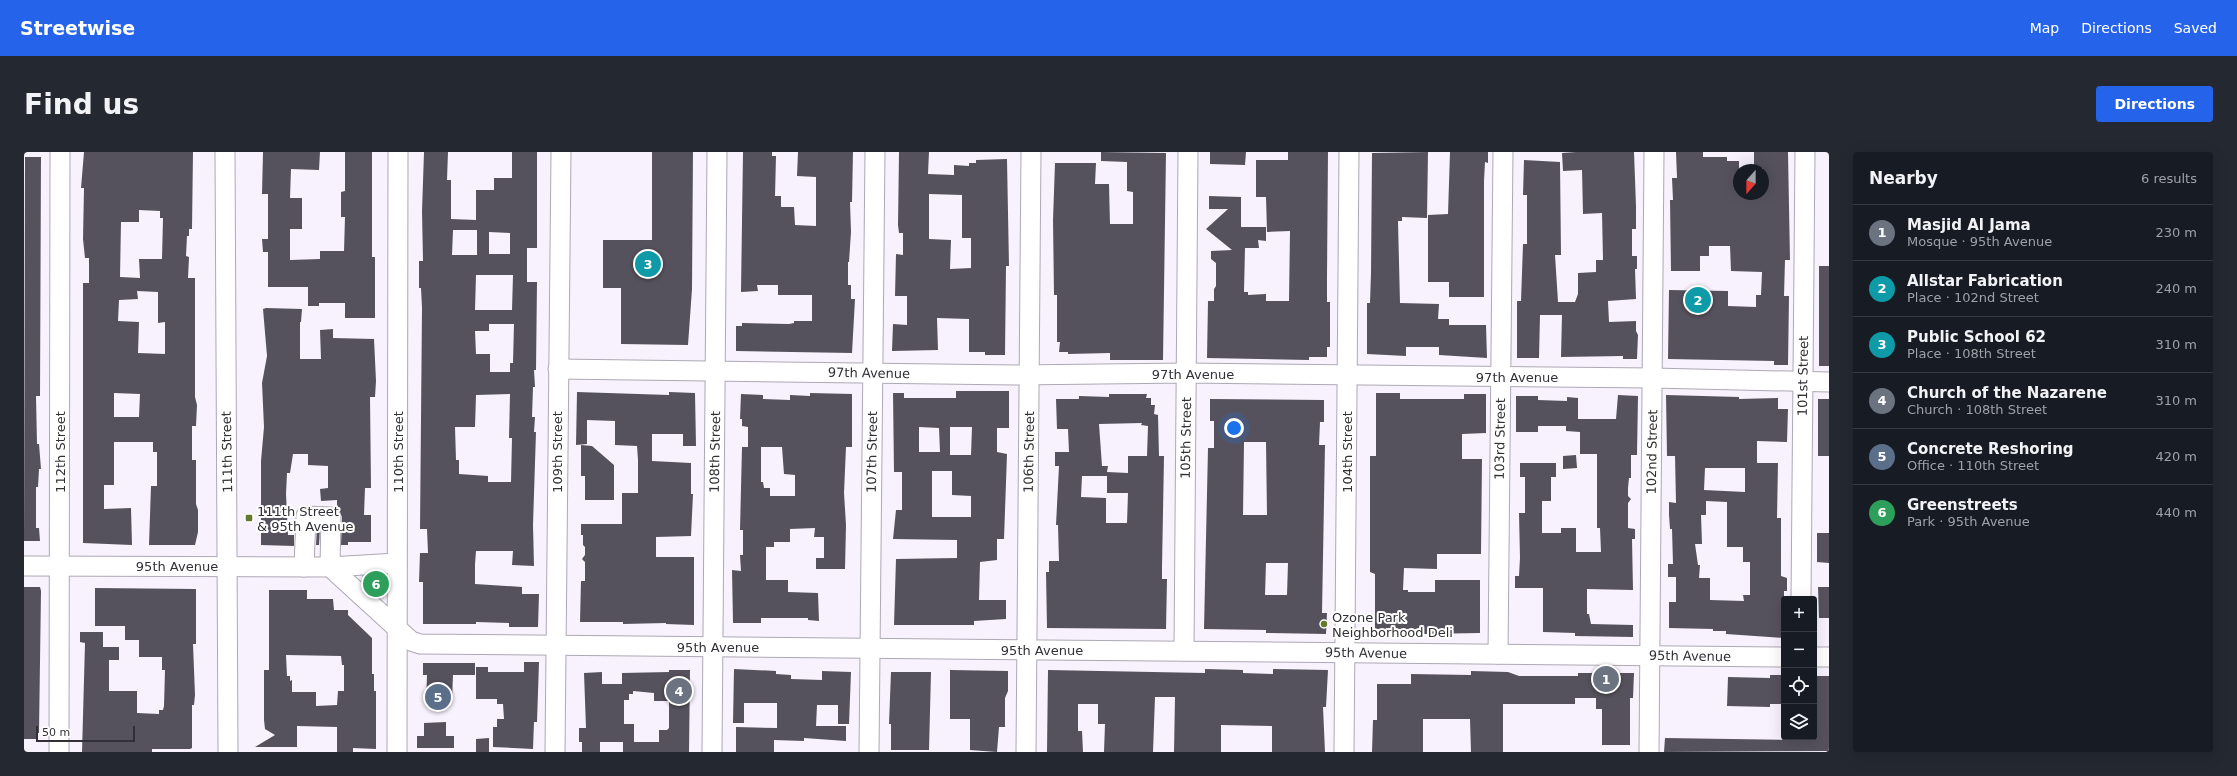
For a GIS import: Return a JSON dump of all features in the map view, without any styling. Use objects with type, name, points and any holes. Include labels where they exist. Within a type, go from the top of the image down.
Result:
[{"type":"street","name":"112th Street","points":[[59,752],[60,152]]},
{"type":"street","name":"111th Street","points":[[224,152],[228,566],[228,752]]},
{"type":"street","name":"110th Street","points":[[397,752],[398,152]]},
{"type":"street","name":"109th Street","points":[[555,752],[561,152]]},
{"type":"street","name":"108th Street","points":[[712,752],[717,152]]},
{"type":"street","name":"107th Street","points":[[869,752],[875,152]]},
{"type":"street","name":"106th Street","points":[[1026,752],[1031,152]]},
{"type":"street","name":"105th Street","points":[[1184,651],[1188,152]]},
{"type":"street","name":"104th Street","points":[[1344,752],[1349,152]]},
{"type":"street","name":"103rd Street","points":[[1498,654],[1503,152]]},
{"type":"street","name":"102nd Street","points":[[1649,752],[1654,152]]},
{"type":"street","name":"101st Street","points":[[1801,596],[1805,152]]},
{"type":"street","name":"97th Avenue","points":[[558,369],[1029,375],[1186,374],[1652,378],[1829,382]]},
{"type":"street","points":[[304,567],[306,516],[331,517],[330,567]]},
{"type":"street","name":"95th Avenue","points":[[24,566],[330,567],[397,563]]},
{"type":"street","name":"95th Avenue","points":[[330,567],[398,630],[411,641],[420,644],[1781,656]]},
{"type":"street","points":[[1817,657],[1829,657]]},
{"type":"shaded area","points":[[356,570],[382,570],[383,598]]},
{"type":"building","points":[[84,152],[193,152],[192,229],[189,229],[189,236],[187,236],[186,256],[189,257],[188,278],[195,278],[195,397],[197,405],[196,426],[192,426],[192,460],[196,460],[196,504],[198,510],[198,532],[195,545],[149,545],[151,486],[157,486],[157,452],[153,452],[153,442],[114,442],[114,485],[104,485],[104,509],[131,508],[132,545],[83,543],[83,283],[89,283],[89,258],[85,258],[83,239],[84,188],[81,188]],"holes":[[[139,210],[160,211],[160,218],[163,218],[162,259],[139,259],[140,278],[120,277],[121,222],[139,222]],[[137,291],[158,292],[158,323],[165,322],[165,354],[138,353],[139,322],[118,321],[119,300],[138,299]],[[114,393],[140,394],[139,417],[114,417]]]},
{"type":"building","points":[[263,152],[320,152],[319,170],[291,169],[290,198],[302,198],[302,229],[290,229],[290,260],[320,259],[320,251],[344,251],[345,217],[341,217],[341,192],[345,191],[345,152],[372,152],[372,257],[375,257],[375,318],[345,318],[345,303],[319,303],[319,306],[308,306],[308,287],[268,287],[268,252],[263,252],[262,239],[268,239],[268,194],[262,194]]},
{"type":"building","points":[[424,152],[448,152],[447,180],[451,180],[451,219],[476,220],[476,190],[494,190],[494,178],[512,178],[512,152],[537,152],[537,248],[527,248],[527,282],[537,282],[536,370],[534,370],[535,387],[533,387],[532,417],[535,417],[534,432],[536,432],[533,525],[534,566],[512,565],[513,551],[476,551],[475,584],[522,587],[522,594],[539,594],[538,627],[509,627],[509,623],[476,622],[476,624],[423,624],[423,582],[419,582],[420,553],[428,553],[427,529],[420,529],[422,308],[421,288],[419,288],[419,261],[423,261],[422,211]],"holes":[[[453,230],[477,230],[477,255],[452,255]],[[489,232],[510,233],[510,254],[489,254]],[[476,275],[513,275],[512,310],[475,310]],[[489,324],[514,324],[513,363],[510,363],[510,372],[490,372],[490,354],[476,354],[475,331],[489,331]],[[510,394],[509,438],[512,438],[511,482],[488,482],[488,476],[459,474],[459,460],[456,460],[455,427],[475,427],[476,395]]]},
{"type":"building","points":[[652,152],[693,152],[692,289],[688,345],[621,344],[621,288],[603,288],[603,240],[652,240]]},
{"type":"building","points":[[743,152],[772,152],[772,156],[776,156],[775,196],[781,196],[781,207],[794,207],[795,225],[816,226],[816,177],[797,176],[798,152],[853,152],[852,202],[850,202],[851,232],[848,262],[848,285],[851,285],[851,299],[855,299],[852,353],[736,351],[736,326],[742,326],[742,323],[789,324],[794,323],[794,321],[812,321],[812,295],[778,295],[778,285],[757,285],[758,291],[741,292]]},
{"type":"building","points":[[899,152],[929,152],[928,174],[954,175],[954,165],[969,166],[969,163],[976,163],[976,160],[1007,159],[1009,266],[1006,266],[1005,355],[985,355],[985,352],[969,352],[969,319],[937,318],[938,350],[892,351],[893,324],[907,325],[907,296],[895,296],[896,254],[903,255],[903,233],[899,233]],"holes":[[[929,194],[962,195],[962,238],[971,238],[971,268],[950,269],[951,240],[929,239]]]},
{"type":"building","points":[[1101,152],[1166,153],[1163,360],[1110,360],[1110,353],[1068,354],[1068,352],[1059,352],[1060,342],[1057,342],[1057,295],[1054,295],[1053,220],[1055,163],[1096,163],[1095,184],[1109,184],[1110,224],[1133,224],[1133,192],[1127,191],[1127,162],[1101,161]]},
{"type":"building","points":[[1210,152],[1246,152],[1245,165],[1210,164]]},
{"type":"building","points":[[1288,152],[1328,152],[1327,302],[1330,302],[1330,347],[1327,347],[1327,357],[1309,357],[1309,360],[1207,358],[1208,301],[1214,301],[1214,289],[1216,286],[1216,263],[1211,259],[1211,251],[1232,250],[1206,229],[1228,209],[1209,209],[1209,196],[1241,197],[1241,227],[1266,227],[1266,241],[1258,240],[1259,248],[1245,248],[1244,292],[1248,292],[1248,295],[1266,294],[1266,301],[1289,301],[1290,231],[1267,232],[1266,197],[1256,197],[1256,160],[1288,160]]},
{"type":"building","points":[[1428,152],[1427,218],[1402,217],[1402,221],[1398,221],[1400,303],[1439,304],[1438,319],[1449,319],[1449,325],[1486,325],[1487,358],[1439,355],[1439,347],[1406,347],[1406,356],[1367,354],[1367,303],[1370,303],[1371,273],[1372,153]]},
{"type":"building","points":[[1450,152],[1488,152],[1488,163],[1485,162],[1484,181],[1484,297],[1449,297],[1449,282],[1428,282],[1428,215],[1448,214]]},
{"type":"building","points":[[1634,152],[1636,229],[1632,229],[1632,256],[1637,256],[1637,269],[1635,269],[1636,299],[1608,301],[1609,322],[1636,321],[1636,331],[1638,335],[1637,359],[1623,359],[1623,356],[1561,357],[1562,315],[1540,315],[1539,358],[1517,358],[1517,301],[1521,301],[1523,244],[1527,244],[1527,195],[1523,195],[1524,160],[1560,162],[1561,255],[1555,255],[1558,302],[1575,302],[1578,294],[1578,273],[1596,272],[1596,260],[1603,260],[1602,213],[1583,214],[1582,170],[1563,171],[1562,153]]},
{"type":"building","points":[[1676,152],[1703,152],[1703,157],[1727,157],[1727,161],[1739,161],[1739,164],[1733,164],[1733,200],[1769,200],[1769,164],[1754,164],[1754,152],[1788,152],[1790,260],[1785,260],[1784,296],[1789,296],[1788,365],[1774,365],[1774,361],[1668,359],[1669,290],[1728,291],[1728,306],[1756,307],[1756,295],[1761,295],[1762,272],[1731,271],[1730,246],[1709,246],[1709,256],[1700,256],[1700,271],[1671,271],[1670,200],[1673,200],[1672,178],[1677,178]]},
{"type":"building","points":[[25,157],[41,157],[40,396],[36,396],[37,444],[39,444],[41,469],[39,469],[38,487],[36,487],[36,528],[39,528],[40,541],[24,541]]},
{"type":"building","points":[[1819,266],[1829,266],[1829,366],[1819,366]]},
{"type":"building","points":[[263,309],[302,309],[300,322],[300,359],[321,359],[320,330],[333,329],[333,338],[374,339],[376,381],[375,397],[370,397],[371,488],[365,488],[364,515],[371,515],[371,542],[348,542],[348,545],[341,545],[342,517],[337,508],[337,500],[321,501],[320,489],[328,488],[328,466],[308,465],[308,454],[293,454],[290,473],[287,473],[286,494],[288,535],[294,535],[294,546],[261,545],[261,461],[264,427],[262,383],[267,356]]},
{"type":"building","points":[[956,391],[1009,391],[1009,428],[997,428],[997,452],[1007,454],[1004,539],[997,539],[997,560],[980,562],[979,600],[1006,600],[1006,619],[974,621],[974,625],[894,625],[896,559],[957,558],[957,540],[893,539],[896,510],[902,510],[902,472],[894,472],[893,393],[904,393],[904,398],[956,398]],"holes":[[[919,427],[939,428],[940,452],[919,452]],[[950,427],[972,427],[971,455],[950,455]],[[932,471],[952,471],[952,495],[971,496],[971,517],[932,517]]]},
{"type":"building","points":[[577,392],[669,395],[669,392],[695,393],[696,446],[683,446],[683,434],[652,434],[652,461],[691,463],[691,494],[693,494],[691,536],[656,537],[656,557],[694,557],[694,625],[666,623],[623,624],[623,622],[580,622],[581,581],[585,581],[585,562],[582,559],[585,555],[585,547],[583,545],[583,535],[581,535],[581,524],[622,524],[622,493],[638,493],[638,460],[637,446],[615,445],[615,421],[587,420],[587,444],[576,445]]},
{"type":"building","points":[[810,393],[852,394],[852,447],[846,447],[844,493],[846,525],[845,569],[816,569],[816,558],[824,558],[824,537],[814,537],[815,528],[790,529],[790,542],[774,542],[774,547],[766,547],[766,580],[788,580],[788,592],[818,593],[819,621],[808,620],[808,618],[761,618],[761,623],[733,623],[732,570],[741,571],[740,555],[743,555],[743,530],[740,530],[742,447],[748,447],[748,427],[742,426],[742,419],[740,419],[741,394],[763,395],[763,399],[790,400],[790,395],[810,396]],"holes":[[[761,447],[782,447],[784,474],[795,475],[795,496],[770,496],[770,488],[764,488],[763,482],[761,482]]]},
{"type":"building","points":[[1376,393],[1400,393],[1400,399],[1464,399],[1464,394],[1486,394],[1486,433],[1462,434],[1462,459],[1482,459],[1481,554],[1437,554],[1437,569],[1404,568],[1403,590],[1408,590],[1408,592],[1435,592],[1435,580],[1480,580],[1480,633],[1424,634],[1424,629],[1375,629],[1375,574],[1370,572],[1370,456],[1376,456]]},
{"type":"building","points":[[1109,394],[1147,394],[1146,398],[1151,398],[1151,405],[1155,405],[1154,414],[1158,415],[1159,456],[1164,456],[1162,579],[1167,579],[1166,629],[1047,628],[1046,572],[1049,572],[1049,561],[1059,561],[1058,525],[1056,525],[1059,466],[1055,466],[1055,452],[1069,452],[1068,429],[1057,429],[1056,399],[1079,399],[1079,396],[1109,397]],"holes":[[[1142,423],[1141,425],[1148,426],[1147,456],[1128,456],[1128,473],[1107,472],[1108,466],[1102,466],[1099,424]],[[1082,476],[1107,476],[1107,493],[1128,493],[1127,523],[1106,523],[1106,498],[1081,497]]]},
{"type":"building","points":[[1618,395],[1638,396],[1637,455],[1631,455],[1631,478],[1629,478],[1628,488],[1628,496],[1631,499],[1628,503],[1628,528],[1635,529],[1635,539],[1632,539],[1633,590],[1587,589],[1587,614],[1589,614],[1591,624],[1633,625],[1633,637],[1575,636],[1575,633],[1543,632],[1543,588],[1515,588],[1515,576],[1519,576],[1520,558],[1519,513],[1525,513],[1525,477],[1520,477],[1520,463],[1556,463],[1556,477],[1551,477],[1551,501],[1542,501],[1542,533],[1561,533],[1561,528],[1576,528],[1576,552],[1601,552],[1600,528],[1597,528],[1597,454],[1580,454],[1580,432],[1566,431],[1566,426],[1538,426],[1538,432],[1516,432],[1516,396],[1538,396],[1538,400],[1567,401],[1567,397],[1578,398],[1578,419],[1616,419]]},
{"type":"building","points":[[1666,395],[1739,397],[1739,399],[1778,398],[1778,409],[1788,409],[1787,442],[1757,441],[1757,463],[1778,463],[1777,518],[1781,518],[1781,576],[1787,578],[1787,591],[1784,591],[1784,596],[1781,596],[1781,638],[1726,634],[1726,631],[1713,631],[1713,629],[1669,628],[1669,602],[1676,602],[1676,577],[1668,577],[1668,564],[1673,564],[1672,529],[1670,529],[1669,502],[1676,503],[1675,456],[1667,456]],"holes":[[[1705,468],[1745,468],[1745,492],[1704,490]],[[1706,501],[1727,502],[1727,547],[1743,547],[1743,562],[1750,562],[1750,595],[1743,595],[1744,601],[1710,600],[1710,578],[1699,578],[1700,565],[1698,565],[1695,544],[1702,544],[1701,515],[1706,515]]]},
{"type":"building","points":[[1210,399],[1324,400],[1324,422],[1320,422],[1319,445],[1325,445],[1322,613],[1327,613],[1326,634],[1266,633],[1266,630],[1204,629],[1208,448],[1214,448],[1214,421],[1210,421]],"holes":[[[1244,442],[1266,442],[1267,515],[1243,515]],[[1266,563],[1288,563],[1287,595],[1265,595]]]},
{"type":"building","points":[[1818,399],[1829,399],[1829,456],[1818,456]]},
{"type":"building","points":[[581,445],[592,446],[614,465],[614,500],[585,500],[585,476],[581,476]]},
{"type":"building","points":[[1576,455],[1577,468],[1563,469],[1563,456]]},
{"type":"building","points":[[317,528],[320,528],[319,545],[316,545]]},
{"type":"building","points":[[1817,533],[1829,533],[1829,563],[1817,562]]},
{"type":"building","points":[[24,587],[40,587],[41,591],[39,733],[36,733],[36,739],[24,739]]},
{"type":"building","points":[[1818,587],[1829,587],[1829,618],[1819,618]]},
{"type":"building","points":[[95,588],[196,589],[196,644],[193,644],[195,695],[194,705],[192,705],[192,748],[152,749],[152,752],[82,752],[85,643],[80,642],[80,632],[103,632],[103,647],[119,647],[119,660],[109,660],[109,691],[137,691],[137,713],[159,714],[159,710],[163,710],[164,706],[165,670],[162,670],[162,657],[139,657],[139,640],[125,640],[125,626],[95,626]]},
{"type":"building","points":[[269,590],[307,590],[307,599],[333,599],[334,610],[348,610],[348,615],[372,638],[372,674],[374,674],[374,691],[376,691],[376,749],[353,748],[353,752],[337,752],[337,727],[297,726],[297,747],[255,747],[275,735],[265,729],[264,720],[264,670],[269,670]],"holes":[[[286,655],[341,656],[342,665],[344,665],[344,691],[338,691],[337,705],[316,706],[316,692],[292,692],[292,680],[290,681],[290,676],[287,676]]]},
{"type":"building","points":[[524,662],[539,662],[537,722],[534,722],[533,749],[493,747],[493,727],[497,727],[497,719],[504,719],[503,704],[497,704],[497,699],[476,699],[476,667],[488,667],[488,672],[524,672]]},
{"type":"building","points":[[423,663],[475,663],[475,675],[453,675],[452,700],[444,700],[444,703],[426,703],[427,675],[423,675]]},
{"type":"building","points":[[734,669],[776,671],[776,674],[791,675],[791,679],[822,680],[822,671],[851,672],[849,724],[838,724],[838,705],[817,705],[816,726],[846,726],[846,741],[804,738],[804,741],[774,740],[774,752],[736,752],[736,727],[777,728],[777,703],[744,703],[744,723],[733,723]]},
{"type":"building","points":[[1205,669],[1243,670],[1243,673],[1273,674],[1273,669],[1328,670],[1326,707],[1323,707],[1325,752],[1272,752],[1272,726],[1221,725],[1221,752],[1174,752],[1175,697],[1155,697],[1153,752],[1104,752],[1105,724],[1098,724],[1098,704],[1078,704],[1078,731],[1082,731],[1083,752],[1047,752],[1048,670],[1205,673]]},
{"type":"building","points":[[669,670],[690,670],[689,752],[623,752],[623,742],[600,742],[600,752],[582,752],[582,742],[579,742],[579,728],[586,728],[584,673],[602,672],[602,684],[622,684],[622,673],[669,672]],"holes":[[[633,691],[654,693],[654,701],[669,701],[669,728],[667,730],[659,730],[659,742],[634,742],[634,724],[624,724],[624,700],[629,700],[629,694],[633,694]]]},
{"type":"building","points":[[950,670],[1008,671],[1008,691],[1005,698],[1005,727],[999,727],[997,752],[970,750],[970,719],[950,719]]},
{"type":"building","points":[[1471,671],[1508,672],[1519,676],[1578,676],[1578,673],[1634,673],[1633,698],[1630,698],[1630,745],[1602,745],[1602,709],[1596,709],[1596,698],[1575,698],[1575,704],[1503,704],[1503,752],[1471,752],[1470,719],[1423,719],[1423,752],[1372,752],[1373,720],[1377,720],[1377,684],[1411,684],[1411,674],[1471,675]]},
{"type":"building","points":[[891,672],[931,672],[929,750],[891,750],[891,724],[889,724]]},
{"type":"building","points":[[1770,675],[1781,675],[1781,704],[1770,704],[1770,707],[1727,706],[1728,677],[1770,678]]},
{"type":"building","points":[[1817,676],[1829,676],[1829,751],[1664,752],[1665,738],[1817,740]]},
{"type":"building","points":[[446,722],[446,736],[454,736],[454,748],[417,748],[417,736],[424,736],[424,723]]},
{"type":"building","points":[[489,738],[489,752],[476,752],[476,739]]},
{"type":"place","name":"Public School 62","points":[[648,264]]},
{"type":"place","name":"Allstar Fabrication","points":[[1698,300]]},
{"type":"place","name":"111th Street & 95th Avenue","points":[[249,518]]},
{"type":"place","name":"Greenstreets","points":[[376,584]]},
{"type":"place","name":"Ozone Park Neighborhood Deli","points":[[1324,624]]},
{"type":"place","name":"Masjid Al Jama","points":[[1606,679]]},
{"type":"place","name":"Church of the Nazarene","points":[[679,691]]},
{"type":"place","name":"Concrete Reshoring","points":[[438,697]]}]
